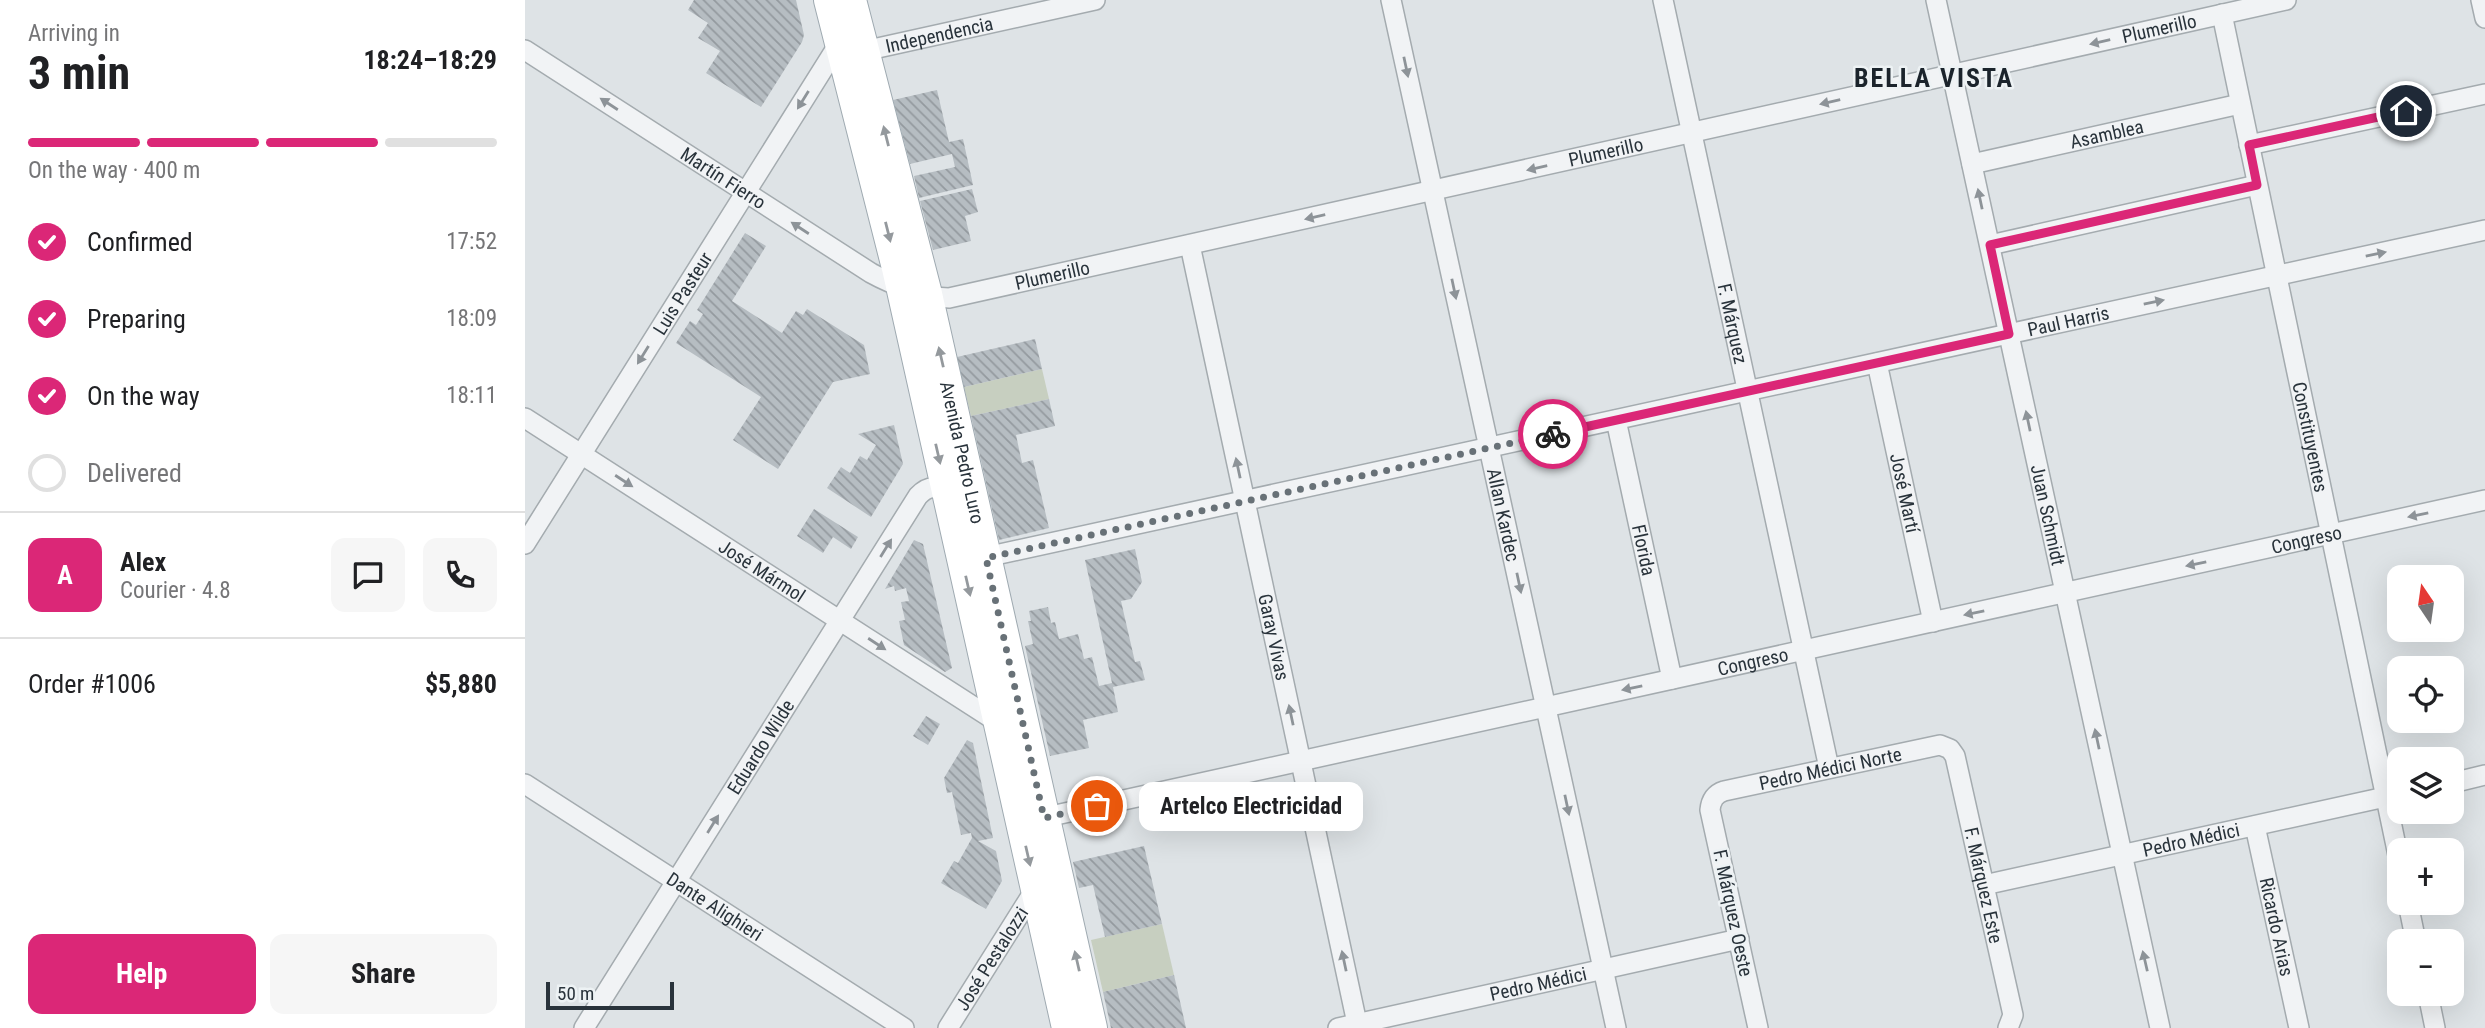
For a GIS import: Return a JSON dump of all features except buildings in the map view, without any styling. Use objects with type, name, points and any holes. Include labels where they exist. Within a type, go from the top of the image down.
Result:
[{"type":"main road","name":"Avenida Pedro Luro","points":[[829,0],[852,47],[986,558],[1033,820],[1036,888],[1067,1028]]},
{"type":"main road","name":"Avenida Pedro Luro","points":[[851,0],[852,47]]},
{"type":"main road","name":"Avenida Pedro Luro","points":[[914,290],[948,495],[999,723],[1033,820],[1092,1028]]},
{"type":"street","name":"Independencia","points":[[852,47],[1095,0]]},
{"type":"street","name":"Allan Kardec","points":[[1391,0],[1616,1028]]},
{"type":"street","name":"F. Márquez","points":[[1663,0],[1829,768]]},
{"type":"street","name":"Juan Schmidt","points":[[1936,0],[2160,1028]]},
{"type":"street","name":"Plumerillo","points":[[914,290],[941,298],[957,298],[2286,0]]},
{"type":"street","points":[[2481,0],[2485,18]]},
{"type":"street","name":"Constituyentes","points":[[2222,15],[2331,534],[2387,771]]},
{"type":"street","name":"Luis Pasteur","points":[[525,544],[745,192],[852,47]]},
{"type":"street","name":"Martín Fierro","points":[[525,50],[870,273],[914,290]]},
{"type":"street","points":[[2249,145],[2485,94]]},
{"type":"street","name":"Asamblea","points":[[1972,164],[2240,104]]},
{"type":"street","points":[[1990,245],[2257,185]]},
{"type":"street","name":"Paul Harris","points":[[986,558],[2485,230]]},
{"type":"street","name":"Garay Vivas","points":[[1190,245],[1301,761],[1351,1027]]},
{"type":"street","name":"José Martí","points":[[1877,363],[1933,622]]},
{"type":"street","name":"José Mármol","points":[[525,418],[999,723]]},
{"type":"street","name":"Florida","points":[[1616,420],[1672,679]]},
{"type":"street","name":"Eduardo Wilde","points":[[584,1028],[921,493],[928,488],[937,487],[948,495]]},
{"type":"street","points":[[948,495],[986,558]]},
{"type":"street","name":"Congreso","points":[[1033,820],[2485,500]]},
{"type":"street","name":"Pedro Médici Norte","points":[[1713,799],[1724,791],[1937,745],[1948,747]]},
{"type":"street","name":"F. Márquez Este","points":[[1948,747],[1955,756],[2013,1014],[2009,1027]]},
{"type":"street","points":[[2464,780],[2485,775]]},
{"type":"street","name":"Dante Alighieri","points":[[525,784],[904,1028]]},
{"type":"street","name":"Pedro Médici","points":[[1984,885],[2387,797]]},
{"type":"street","name":"F. Márquez Oeste","points":[[1713,799],[1710,810],[1758,1028]]},
{"type":"street","name":"Ricardo Arias","points":[[2255,825],[2299,1028]]},
{"type":"street","name":"José Pestalozzi","points":[[948,1028],[1036,888]]},
{"type":"street","name":"Pedro Médici","points":[[1351,1027],[1739,939]]},
{"type":"street","points":[[2430,1006],[2435,1028]]},
{"type":"green space","points":[[1042,369],[1049,399],[971,416],[964,387]]},
{"type":"green space","points":[[1162,924],[1174,975],[1103,992],[1091,940]]},
{"type":"way so far","points":[[1097,806],[1044,818],[986,558],[1553,434]]},
{"type":"place","name":"Artelco Electricidad","points":[[1097,806]]},
{"type":"district","name":"BELLA VISTA","points":[[1934,78]]},
{"type":"route","points":[[1553,434],[2009,334],[1990,245],[2257,185],[2249,145],[2406,111]]}]
